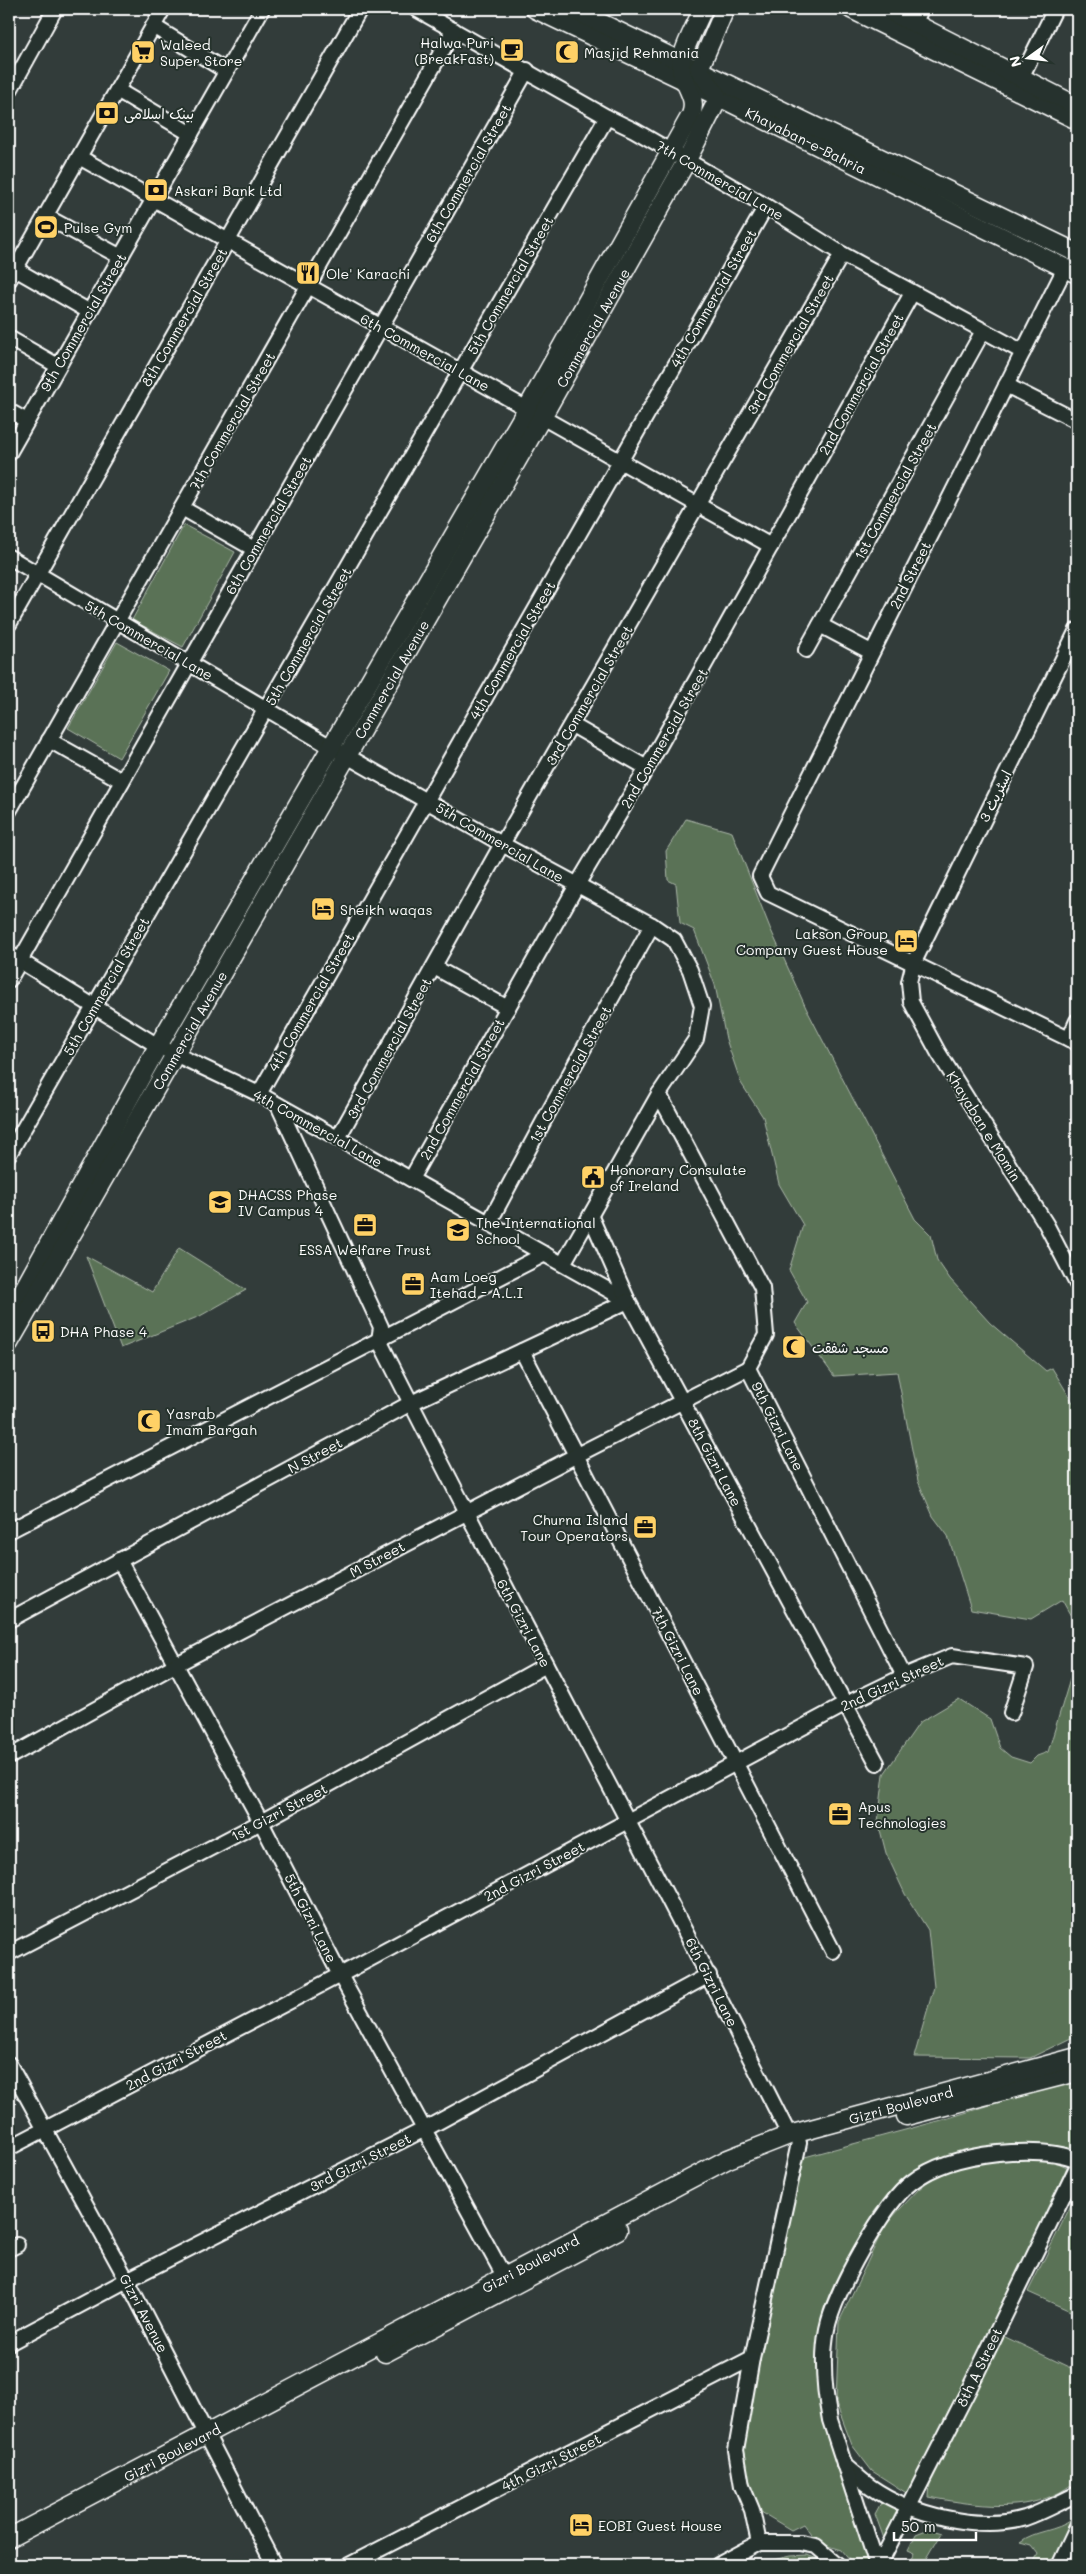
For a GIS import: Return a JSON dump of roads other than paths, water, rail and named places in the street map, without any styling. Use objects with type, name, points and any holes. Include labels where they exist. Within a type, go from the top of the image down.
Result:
[{"type":"main road","name":"Khayaban-e-Bahria","points":[[535,9],[686,82],[886,170],[1076,249]]},
{"type":"main road","name":"Khayaban-e-Bahria","points":[[572,9],[699,69],[1071,271]]},
{"type":"main road","points":[[681,62],[703,9]]},
{"type":"main road","points":[[718,96],[699,69],[725,9]]},
{"type":"main road","points":[[851,9],[1018,83],[1077,106]]},
{"type":"main road","points":[[886,9],[918,16],[1077,120]]},
{"type":"main road","points":[[656,50],[690,40]]},
{"type":"main road","name":"Commercial Avenue","points":[[9,1343],[347,755],[535,413],[693,109],[692,95],[686,82],[681,62]]},
{"type":"main road","name":"Commercial Avenue","points":[[9,1316],[158,1046],[331,747],[535,413],[686,160],[718,96]]},
{"type":"main road","name":"Gizri Boulevard","points":[[9,2550],[504,2276],[728,2159],[1077,2057]]},
{"type":"main road","name":"Gizri Boulevard","points":[[9,2538],[209,2439],[732,2169],[794,2139],[1077,2072]]},
{"type":"street","points":[[9,92],[55,9]]},
{"type":"street","points":[[90,312],[12,274],[163,9]]},
{"type":"street","name":"9th Commercial Street","points":[[9,453],[262,9]]},
{"type":"street","name":"8th Commercial Street","points":[[9,624],[360,9]]},
{"type":"street","name":"7th Commercial Lane","points":[[416,9],[671,151],[766,206],[842,254],[1023,352]]},
{"type":"street","points":[[1018,83],[1055,9]]},
{"type":"street","points":[[153,26],[226,72]]},
{"type":"street","name":"7th Commercial Street","points":[[9,811],[454,30]]},
{"type":"street","name":"6th Commercial Street","points":[[9,980],[14,957],[122,781],[527,70]]},
{"type":"street","points":[[117,90],[191,134]]},
{"type":"street","name":"5th Commercial Street","points":[[9,1154],[607,117]]},
{"type":"street","name":"6th Commercial Lane","points":[[78,157],[771,546]]},
{"type":"street","name":"4th Commercial Street","points":[[259,1094],[766,206]]},
{"type":"street","points":[[45,216],[120,257]]},
{"type":"street","name":"3rd Commercial Street","points":[[338,1138],[502,844],[572,726],[842,254]]},
{"type":"street","name":"2nd Street","points":[[914,962],[768,893],[761,884],[760,876],[1023,352],[1071,271]]},
{"type":"street","name":"2nd Commercial Street","points":[[411,1179],[577,885],[647,768],[912,293]]},
{"type":"street","name":"1st Commercial Street","points":[[806,650],[983,331]]},
{"type":"street","points":[[9,338],[58,366]]},
{"type":"street","points":[[1006,386],[1077,421]]},
{"type":"street","points":[[9,411],[27,421]]},
{"type":"street","points":[[182,508],[254,549]]},
{"type":"street","name":"5th Commercial Lane","points":[[9,557],[116,622],[267,708],[331,747],[426,799],[502,844],[652,925],[674,940],[690,970],[702,1006],[696,1039],[659,1094],[563,1264]]},
{"type":"street","points":[[820,625],[871,652]]},
{"type":"street","name":"اسٹریٹ 3","points":[[914,962],[1077,630]]},
{"type":"street","points":[[572,726],[647,768]]},
{"type":"street","points":[[49,740],[122,781]]},
{"type":"street","name":"1st Commercial Street","points":[[490,1224],[546,1115],[652,925]]},
{"type":"street","name":"4th Commercial Lane","points":[[14,957],[158,1046],[259,1094],[628,1301]]},
{"type":"street","points":[[914,962],[1073,1041],[1077,1021]]},
{"type":"street","name":"Khayaban e Momin","points":[[914,962],[909,982],[911,1002],[938,1052],[1046,1224],[1077,1284]]},
{"type":"street","points":[[434,967],[508,1008]]},
{"type":"street","name":"9th Gizri Lane","points":[[659,1094],[762,1288],[766,1335],[748,1368],[904,1676]]},
{"type":"street","name":"6th Gizri Lane","points":[[278,1105],[381,1327],[379,1340],[466,1513],[794,2139]]},
{"type":"street","name":"8th Gizri Lane","points":[[591,1217],[628,1301],[877,1763]]},
{"type":"street","points":[[9,1531],[545,1254]]},
{"type":"street","name":"N Street","points":[[9,1620],[411,1403],[628,1301]]},
{"type":"street","name":"7th Gizri Lane","points":[[522,1351],[833,1951]]},
{"type":"street","name":"M Street","points":[[9,1757],[175,1665],[748,1368]]},
{"type":"street","name":"5th Gizri Lane","points":[[119,1560],[261,1822],[340,1975],[504,2276]]},
{"type":"street","name":"2nd Gizri Street","points":[[9,2148],[340,1975],[846,1704],[904,1676],[952,1656],[1026,1667],[1011,1713]]},
{"type":"street","name":"1st Gizri Street","points":[[9,1953],[261,1822],[546,1665]]},
{"type":"street","name":"3rd Gizri Street","points":[[9,2343],[127,2280],[425,2129],[709,1975]]},
{"type":"street","name":"Gizri Avenue","points":[[9,2064],[127,2280],[274,2565]]},
{"type":"street","points":[[759,2543],[752,2510],[742,2486],[736,2450],[794,2139]]},
{"type":"street","points":[[878,2565],[830,2420],[823,2372],[827,2327],[840,2295],[867,2240],[895,2198],[912,2181],[931,2171],[985,2155],[1054,2154],[1077,2160]]},
{"type":"street","name":"8th A Street","points":[[878,2565],[910,2506],[1077,2167]]},
{"type":"street","name":"4th Gizri Street","points":[[349,2565],[752,2358]]},
{"type":"street","points":[[844,2465],[871,2487],[910,2506],[942,2518],[968,2522],[1023,2519],[1077,2494]]},
{"type":"street","points":[[1059,2565],[1077,2527]]},
{"type":"street","points":[[718,2565],[759,2543],[801,2543],[816,2546],[838,2565]]},
{"type":"place","name":"Halwa Puri (BreakFast)","points":[[512,50]]},
{"type":"place","name":"Waleed Super Store","points":[[143,52]]},
{"type":"place","name":"Masjid Rehmania","points":[[567,52]]},
{"type":"place","name":"بینک اسلامی","points":[[107,113]]},
{"type":"place","name":"Askari Bank Ltd","points":[[156,190]]},
{"type":"place","name":"Pulse Gym","points":[[46,227]]},
{"type":"place","name":"Ole' Karachi","points":[[308,273]]},
{"type":"place","name":"Sheikh waqas","points":[[323,909]]},
{"type":"place","name":"Lakson Group Company Guest House","points":[[906,941]]},
{"type":"place","name":"Honorary Consulate of Ireland","points":[[593,1177]]},
{"type":"place","name":"DHACSS Phase IV Campus 4","points":[[220,1202]]},
{"type":"place","name":"ESSA Welfare Trust","points":[[365,1225]]},
{"type":"place","name":"The International School","points":[[458,1230]]},
{"type":"place","name":"Aam Loeg Itehad - A.L.I","points":[[413,1284]]},
{"type":"place","name":"DHA Phase 4","points":[[43,1331]]},
{"type":"place","name":"مسجد شفقت","points":[[794,1347]]},
{"type":"place","name":"Yasrab Imam Bargah","points":[[149,1421]]},
{"type":"place","name":"Churna Island Tour Operators","points":[[645,1527]]},
{"type":"place","name":"Apus Technologies","points":[[840,1814]]},
{"type":"place","name":"EOBI Guest House","points":[[581,2525]]}]
